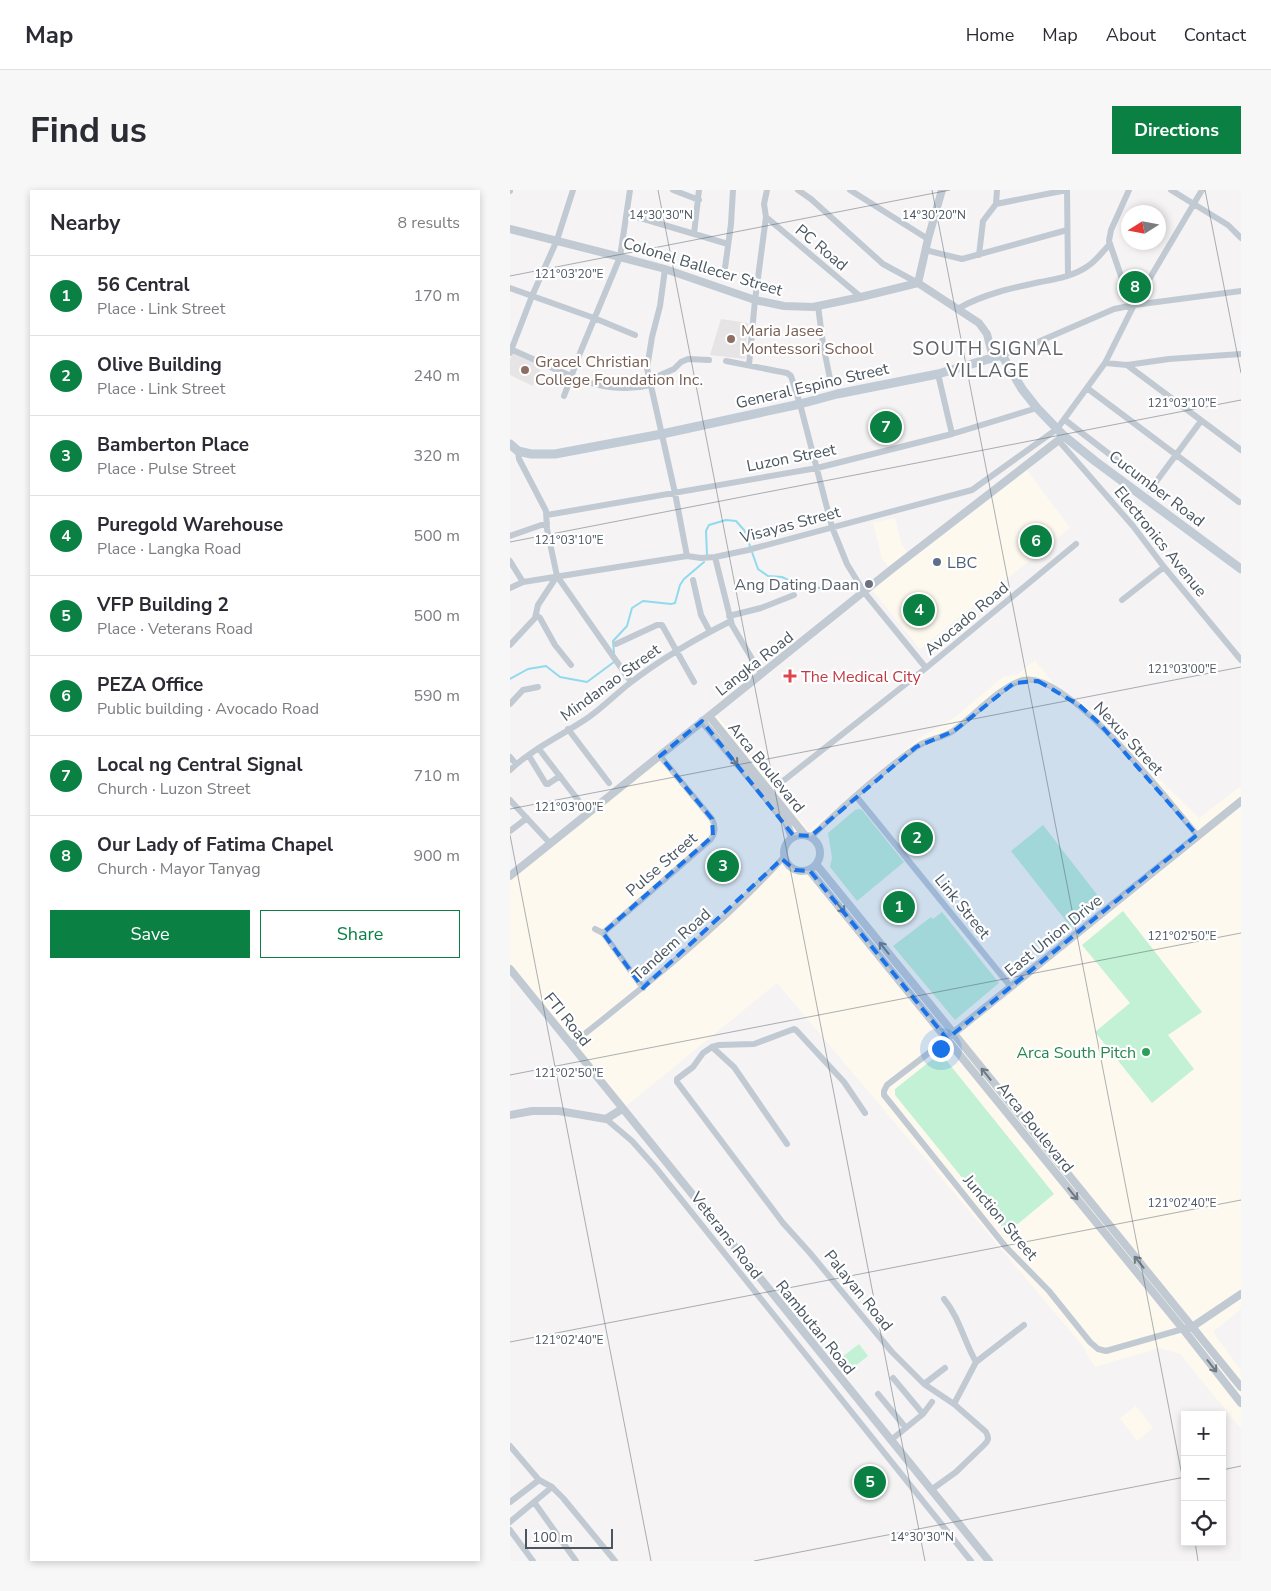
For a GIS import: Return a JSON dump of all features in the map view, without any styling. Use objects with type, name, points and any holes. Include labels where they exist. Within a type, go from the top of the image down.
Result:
[{"type":"main road","name":"General Espino Street","points":[[518,451],[531,454],[555,454],[662,434],[800,404],[837,394],[938,374],[1002,355]]},
{"type":"main road","points":[[1002,355],[1018,384],[1060,435]]},
{"type":"main road","name":"Cucumber Road","points":[[1060,435],[1241,570]]},
{"type":"main road","points":[[510,444],[518,451]]},
{"type":"street","points":[[573,190],[557,240],[511,350],[590,384],[633,390],[674,369],[681,362],[688,359],[709,360]]},
{"type":"street","points":[[564,396],[620,257],[630,190]]},
{"type":"street","points":[[673,190],[699,200]]},
{"type":"street","points":[[694,234],[700,190]]},
{"type":"street","points":[[725,268],[733,190]]},
{"type":"street","points":[[749,365],[766,217],[764,204],[767,190]]},
{"type":"street","points":[[798,190],[811,199],[884,264],[918,282],[979,323],[987,334],[993,358]]},
{"type":"street","points":[[850,190],[928,239]]},
{"type":"street","points":[[979,255],[983,220],[996,204],[997,190]]},
{"type":"street","points":[[996,204],[1067,190],[1068,274]]},
{"type":"street","points":[[1129,190],[1111,230],[1110,244],[1133,305]]},
{"type":"street","points":[[1171,190],[1228,224],[1240,235]]},
{"type":"street","name":"Visayas Street","points":[[510,588],[522,582],[558,576],[687,556],[715,557],[754,549],[972,490],[1060,435],[1065,420],[1105,363],[1133,305],[1202,190]]},
{"type":"street","points":[[918,282],[940,191]]},
{"type":"street","points":[[627,214],[728,244]]},
{"type":"street","name":"PC Road","points":[[766,217],[862,297]]},
{"type":"street","name":"Colonel Ballecer Street","points":[[510,229],[620,257],[755,300],[784,306],[801,308],[818,306],[862,297],[918,282]]},
{"type":"street","points":[[925,250],[962,259],[1068,230]]},
{"type":"street","points":[[959,308],[1007,290],[1068,274],[1088,266],[1110,244]]},
{"type":"street","points":[[665,270],[660,306],[646,368],[675,493],[687,556]]},
{"type":"street","points":[[510,288],[636,335]]},
{"type":"street","name":"General Espino Street","points":[[1002,355],[1031,345],[1101,314],[1133,305],[1241,291]]},
{"type":"street","points":[[818,306],[830,379]]},
{"type":"street","points":[[1105,363],[1127,365],[1169,359],[1241,354]]},
{"type":"street","points":[[726,361],[789,374],[800,404],[832,527],[847,564],[864,592],[926,668]]},
{"type":"street","points":[[1127,365],[1241,450]]},
{"type":"street","points":[[938,374],[952,434]]},
{"type":"street","points":[[1087,388],[1238,502]]},
{"type":"street","name":"Luzon Street","points":[[510,536],[547,519],[675,493],[817,468],[952,434],[1037,408]]},
{"type":"street","points":[[1065,420],[1151,489],[1201,421]]},
{"type":"street","name":"Electronics Avenue","points":[[1060,435],[1164,567],[1241,660]]},
{"type":"street","name":"Langka Road","points":[[660,756],[1060,435]]},
{"type":"street","points":[[518,451],[519,459],[540,498],[547,519],[558,576],[631,682]]},
{"type":"street","name":"Avocado Road","points":[[778,785],[926,668],[1076,544]]},
{"type":"street","points":[[715,557],[730,619],[743,646],[758,669]]},
{"type":"street","points":[[510,560],[522,582]]},
{"type":"street","points":[[1122,600],[1164,567]]},
{"type":"street","points":[[510,645],[536,618],[538,605],[558,576]]},
{"type":"street","points":[[693,580],[701,615],[710,632]]},
{"type":"street","name":"Mindanao Street","points":[[510,770],[516,764],[590,716],[631,682],[676,651],[730,619],[794,595]]},
{"type":"street","points":[[536,615],[540,618],[554,646],[571,665]]},
{"type":"street","points":[[616,644],[660,624],[694,682]]},
{"type":"street","name":"Nexus Street","points":[[808,836],[916,746],[949,734],[1014,683],[1025,679],[1038,680],[1079,705],[1098,722],[1164,795],[1197,836]]},
{"type":"street","points":[[510,704],[523,690],[538,688]]},
{"type":"street","name":"Arca Boulevard","points":[[706,719],[808,836]]},
{"type":"street","name":"Arca Boulevard","points":[[706,719],[786,822],[792,837]]},
{"type":"street","points":[[568,729],[609,783]]},
{"type":"street","points":[[539,749],[585,809]]},
{"type":"street","points":[[529,756],[546,784],[560,776]]},
{"type":"street","points":[[510,876],[660,756]]},
{"type":"street","name":"Pulse Street","points":[[603,933],[710,840],[715,831],[712,820],[660,756]]},
{"type":"street","points":[[510,757],[516,764]]},
{"type":"street","name":"Link Street","points":[[856,796],[1011,987]]},
{"type":"street","points":[[510,800],[547,840]]},
{"type":"street","name":"East Union Drive","points":[[884,1091],[887,1085],[950,1037],[1241,801]]},
{"type":"street","points":[[510,830],[527,818]]},
{"type":"street","points":[[808,836],[817,843],[820,851],[816,864],[809,870],[795,870],[787,864],[784,857],[784,848],[792,837],[808,836]]},
{"type":"street","name":"Tandem Road","points":[[572,1044],[607,1014],[644,988],[732,909],[784,857]]},
{"type":"street","name":"Arca Boulevard","points":[[816,864],[950,1037],[1241,1403]]},
{"type":"street","name":"Arca Boulevard","points":[[809,870],[1192,1326],[1241,1387]]},
{"type":"street","points":[[595,929],[603,933],[644,988]]},
{"type":"street","name":"FTI Road","points":[[510,969],[572,1044],[622,1110]]},
{"type":"street","points":[[712,1047],[754,1044],[791,1030],[796,1030],[844,1082],[865,1113]]},
{"type":"street","points":[[712,1047],[734,1067],[786,1144]]},
{"type":"street","name":"Palayan Road","points":[[712,1047],[703,1053],[693,1067],[677,1082],[783,1223],[816,1259],[892,1352],[924,1384],[954,1404],[986,1432],[989,1437],[960,1468],[931,1490]]},
{"type":"street","name":"Junction Street","points":[[884,1091],[886,1099],[1005,1246],[1049,1292],[1094,1346],[1106,1351],[1184,1329]]},
{"type":"street","points":[[510,1115],[532,1111],[559,1111],[606,1119],[622,1110]]},
{"type":"street","name":"Rambutan Road","points":[[622,1110],[989,1561]]},
{"type":"street","name":"Veterans Road","points":[[606,1119],[632,1141],[656,1168],[971,1561]]},
{"type":"street","points":[[1184,1329],[1192,1326],[1241,1294]]},
{"type":"street","points":[[944,1299],[953,1309],[976,1362]]},
{"type":"street","points":[[954,1404],[976,1362],[1024,1325]]},
{"type":"street","points":[[924,1384],[945,1368]]},
{"type":"street","points":[[893,1378],[924,1414]]},
{"type":"street","points":[[878,1394],[906,1428]]},
{"type":"street","points":[[891,1440],[924,1414],[932,1402]]},
{"type":"street","points":[[510,1446],[538,1480],[552,1487],[563,1498],[616,1561]]},
{"type":"street","points":[[510,1492],[512,1500],[538,1480]]},
{"type":"street","points":[[510,1522],[552,1487]]},
{"type":"street","points":[[534,1502],[576,1561]]},
{"type":"street","points":[[510,1530],[534,1561]]},
{"type":"highlighted area","points":[[1038,681],[1079,705],[1099,723],[1197,835],[947,1039],[810,871],[795,870],[782,859],[643,988],[603,933],[713,836],[712,819],[660,756],[702,721],[793,835],[811,836],[916,747],[954,731],[1014,683]]},
{"type":"shaded area","name":"Maria Jasee Montessori School","points":[[721,319],[748,323],[745,359],[710,355]]},
{"type":"shaded area","name":"Gracel Christian College Foundation Inc.","points":[[513,352],[542,366],[533,386],[510,375],[510,360]]},
{"type":"shaded area","points":[[1027,470],[1070,528],[920,649],[872,590]]},
{"type":"shaded area","points":[[895,518],[901,543],[907,552],[889,567],[882,559],[873,523]]},
{"type":"shaded area","points":[[1035,660],[1060,692],[1081,702],[1199,818],[1241,786],[1241,1309],[1213,1332],[1241,1370],[1241,1429],[1180,1354],[1159,1348],[1095,1367],[1082,1345],[777,983],[625,1107],[510,965],[510,880],[716,714],[809,831],[918,739],[955,717],[1003,677],[1018,674]]},
{"type":"shaded area","points":[[1136,1406],[1153,1428],[1137,1441],[1120,1418]]},
{"type":"green space","points":[[855,810],[862,810],[904,862],[857,901],[830,867],[832,858],[828,833]]},
{"type":"green space","points":[[1043,825],[1102,901],[1070,926],[1011,851]]},
{"type":"green space","points":[[1123,911],[1202,1012],[1168,1035],[1194,1069],[1152,1103],[1095,1032],[1130,1003],[1082,945]]},
{"type":"green space","points":[[942,912],[999,983],[955,1020],[893,946],[931,917],[933,919]]},
{"type":"green space","points":[[938,1055],[942,1055],[1054,1194],[1007,1233],[895,1095],[895,1089]]},
{"type":"green space","points":[[859,1344],[868,1356],[846,1373],[837,1361]]},
{"type":"waterway","points":[[707,555],[706,531],[709,525],[726,520],[736,521],[744,530],[750,546]]},
{"type":"waterway","points":[[752,552],[758,569],[768,576],[782,577],[800,586],[819,588],[836,586]]},
{"type":"waterway","points":[[614,653],[613,641],[627,626],[632,608],[643,601],[675,603],[680,585],[684,579],[704,562]]},
{"type":"waterway","points":[[510,679],[528,669],[546,666],[560,677],[587,682],[614,662]]},
{"type":"place","name":"Our Lady of Fatima Chapel","points":[[1135,287]]},
{"type":"place","name":"Maria Jasee Montessori School","points":[[731,339]]},
{"type":"place","name":"Gracel Christian College Foundation Inc.","points":[[525,370]]},
{"type":"place","name":"Local ng Central Signal","points":[[886,427]]},
{"type":"place","name":"PEZA Office","points":[[1036,541]]},
{"type":"place","name":"LBC","points":[[937,562]]},
{"type":"place","name":"Ang Dating Daan","points":[[869,584]]},
{"type":"place","name":"Puregold Warehouse","points":[[919,610]]},
{"type":"place","name":"The Medical City","points":[[790,676]]},
{"type":"place","name":"Olive Building","points":[[917,838]]},
{"type":"place","name":"Bamberton Place","points":[[723,866]]},
{"type":"place","name":"56 Central","points":[[899,907]]},
{"type":"place","name":"Arca South Pitch","points":[[1146,1052]]},
{"type":"place","name":"VFP Building 2","points":[[870,1482]]},
{"type":"district","name":"SOUTH SIGNAL VILLAGE","points":[[988,359]]}]
